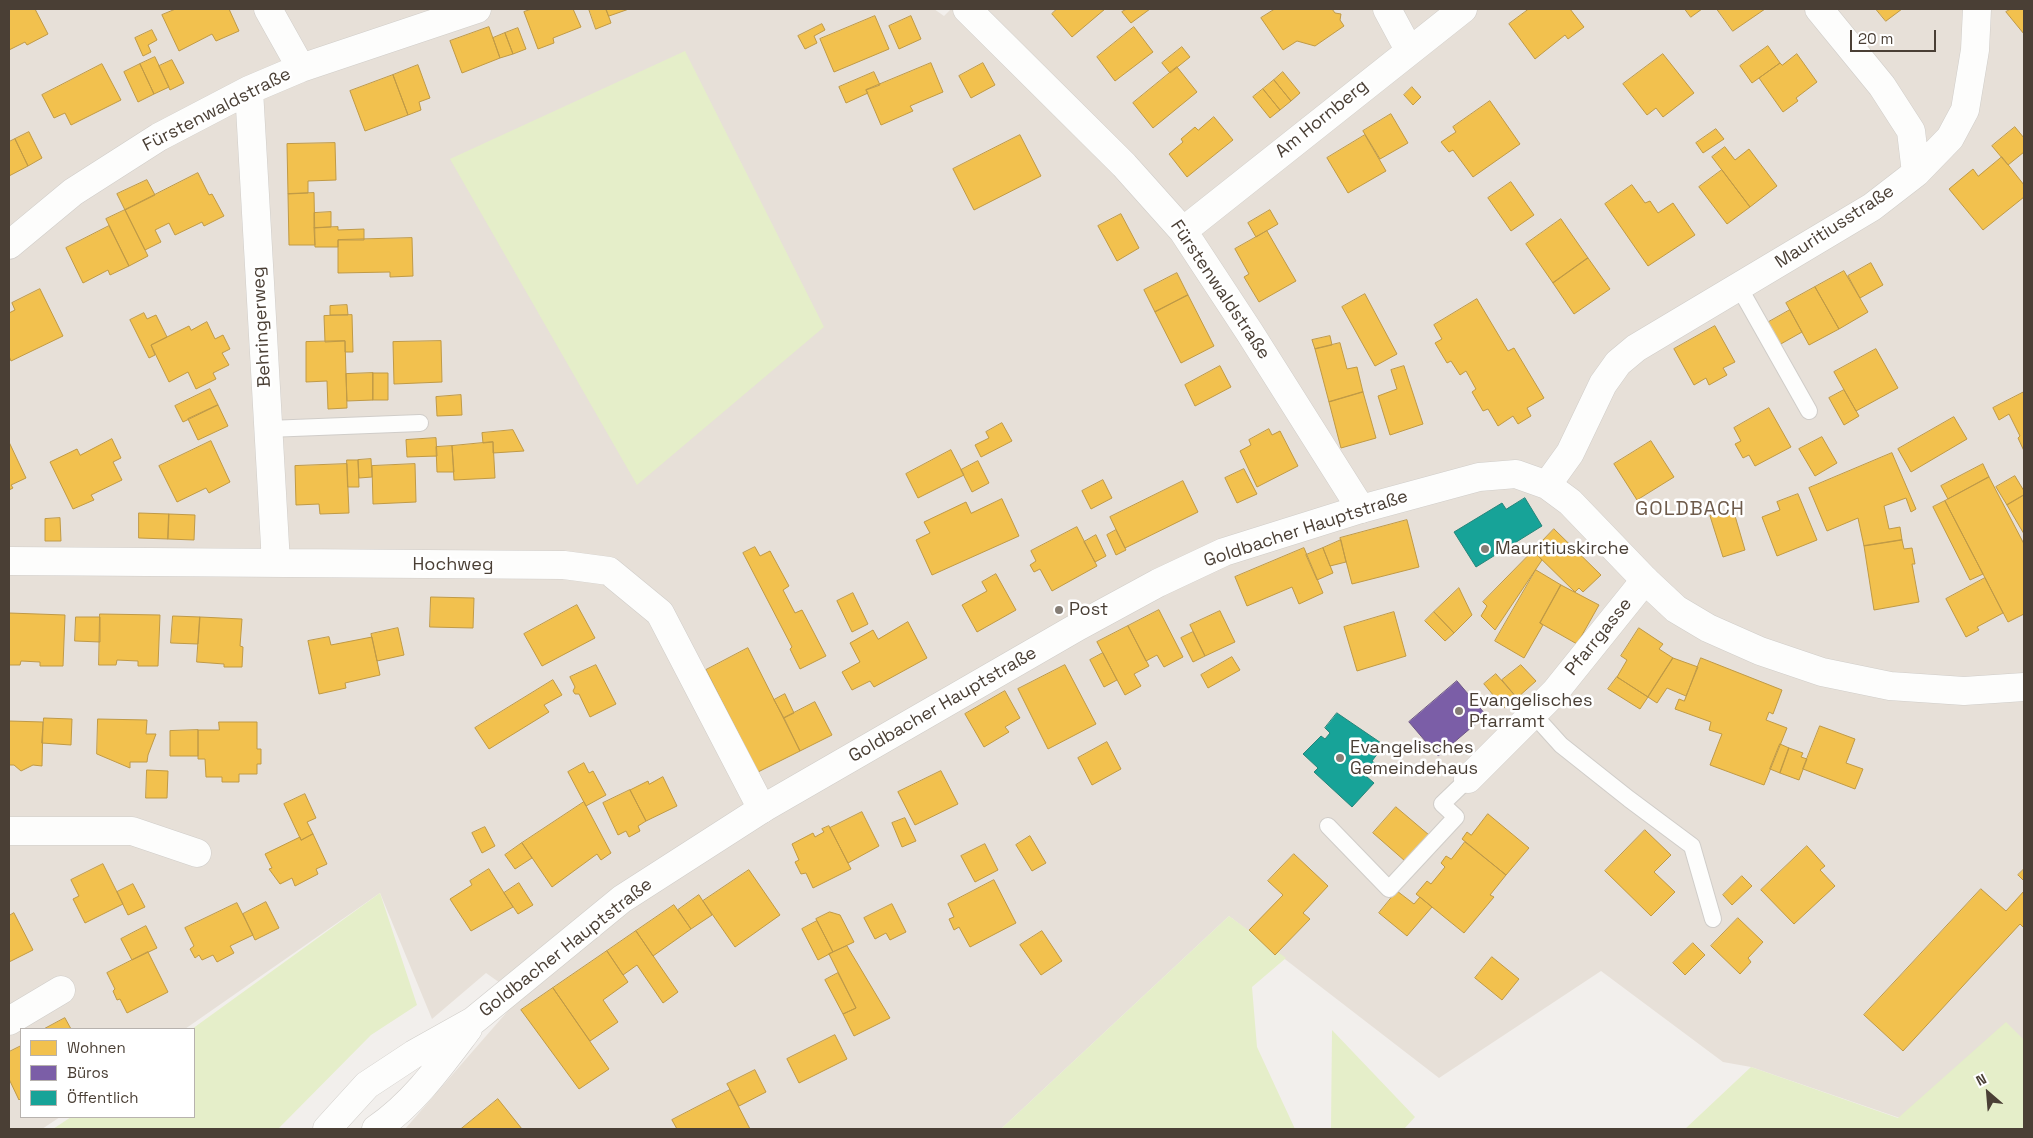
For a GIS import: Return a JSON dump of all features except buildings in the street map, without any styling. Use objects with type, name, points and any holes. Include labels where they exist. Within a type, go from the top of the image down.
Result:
[{"type":"street","points":[[268,9],[301,68]]},
{"type":"street","name":"Fürstenwaldstraße","points":[[9,245],[81,187],[159,137],[249,90],[301,68],[477,9]]},
{"type":"street","name":"Fürstenwaldstraße","points":[[966,9],[1124,165],[1183,230],[1361,508]]},
{"type":"street","points":[[1387,9],[1409,50]]},
{"type":"street","name":"Am Hornberg","points":[[1183,230],[1463,9]]},
{"type":"street","points":[[1819,9],[1882,86],[1911,132],[1916,173]]},
{"type":"street","name":"Mauritiusstraße","points":[[1547,484],[1570,453],[1603,384],[1618,363],[1636,348],[1872,207],[1916,173],[1950,138],[1965,110],[1975,50],[1977,9]]},
{"type":"street","name":"Behringerweg","points":[[249,90],[276,563]]},
{"type":"street","name":"Goldbacher Hauptstraße","points":[[327,1129],[367,1085],[414,1054],[473,1022],[622,899],[762,809],[1079,626],[1158,583],[1224,552],[1361,508],[1479,477],[1516,474],[1547,484],[1570,502],[1645,580],[1676,609],[1708,628],[1760,651],[1822,672],[1890,686],[1964,691],[2024,687]]},
{"type":"street","name":"Hochweg","points":[[9,561],[564,565],[609,571],[660,613],[762,809]]},
{"type":"street","name":"Pfarrgasse","points":[[1468,779],[1556,692],[1645,580]]},
{"type":"street","points":[[9,831],[132,832],[197,854]]},
{"type":"street","points":[[9,1021],[61,990]]},
{"type":"street","name":"Goldbacher Hauptstraße","points":[[376,1129],[396,1115],[429,1079],[473,1022]]},
{"type":"lane","points":[[1739,287],[1809,410]]},
{"type":"lane","points":[[268,429],[420,423]]},
{"type":"lane","points":[[1533,714],[1561,745],[1629,800],[1692,846],[1713,919]]},
{"type":"lane","points":[[1328,826],[1389,889],[1456,817],[1442,804],[1468,779]]},
{"type":"shaded area","points":[[9,9],[934,9],[944,16],[951,9],[2024,9],[2024,1129],[1932,1129],[1751,1067],[1723,1062],[1601,971],[1439,1078],[1229,916],[1001,1129],[405,1129],[520,997],[486,973],[432,1019],[380,893],[186,1028],[20,1028],[20,1118],[58,1118],[42,1129],[9,1129]]},
{"type":"green space","points":[[685,51],[824,327],[637,485],[450,159]]},
{"type":"green space","points":[[380,893],[417,1005],[371,1035],[278,1129],[53,1129],[70,1118],[195,1118],[195,1028],[193,1028]]},
{"type":"green space","points":[[1229,916],[1286,958],[1252,987],[1257,1047],[1295,1129],[1001,1129]]},
{"type":"green space","points":[[2006,1022],[2024,1040],[2024,1127],[2021,1129],[1685,1129],[1751,1067],[1898,1118]]},
{"type":"green space","points":[[1332,1030],[1415,1117],[1404,1129],[1331,1129]]},
{"type":"place","name":"Mauritiuskirche","points":[[1485,549]]},
{"type":"place","name":"Post","points":[[1059,610]]},
{"type":"place","name":"Evangelisches Pfarramt","points":[[1459,711]]},
{"type":"place","name":"Evangelisches Gemeindehaus","points":[[1340,758]]},
{"type":"district","name":"GOLDBACH","points":[[1690,510]]}]
